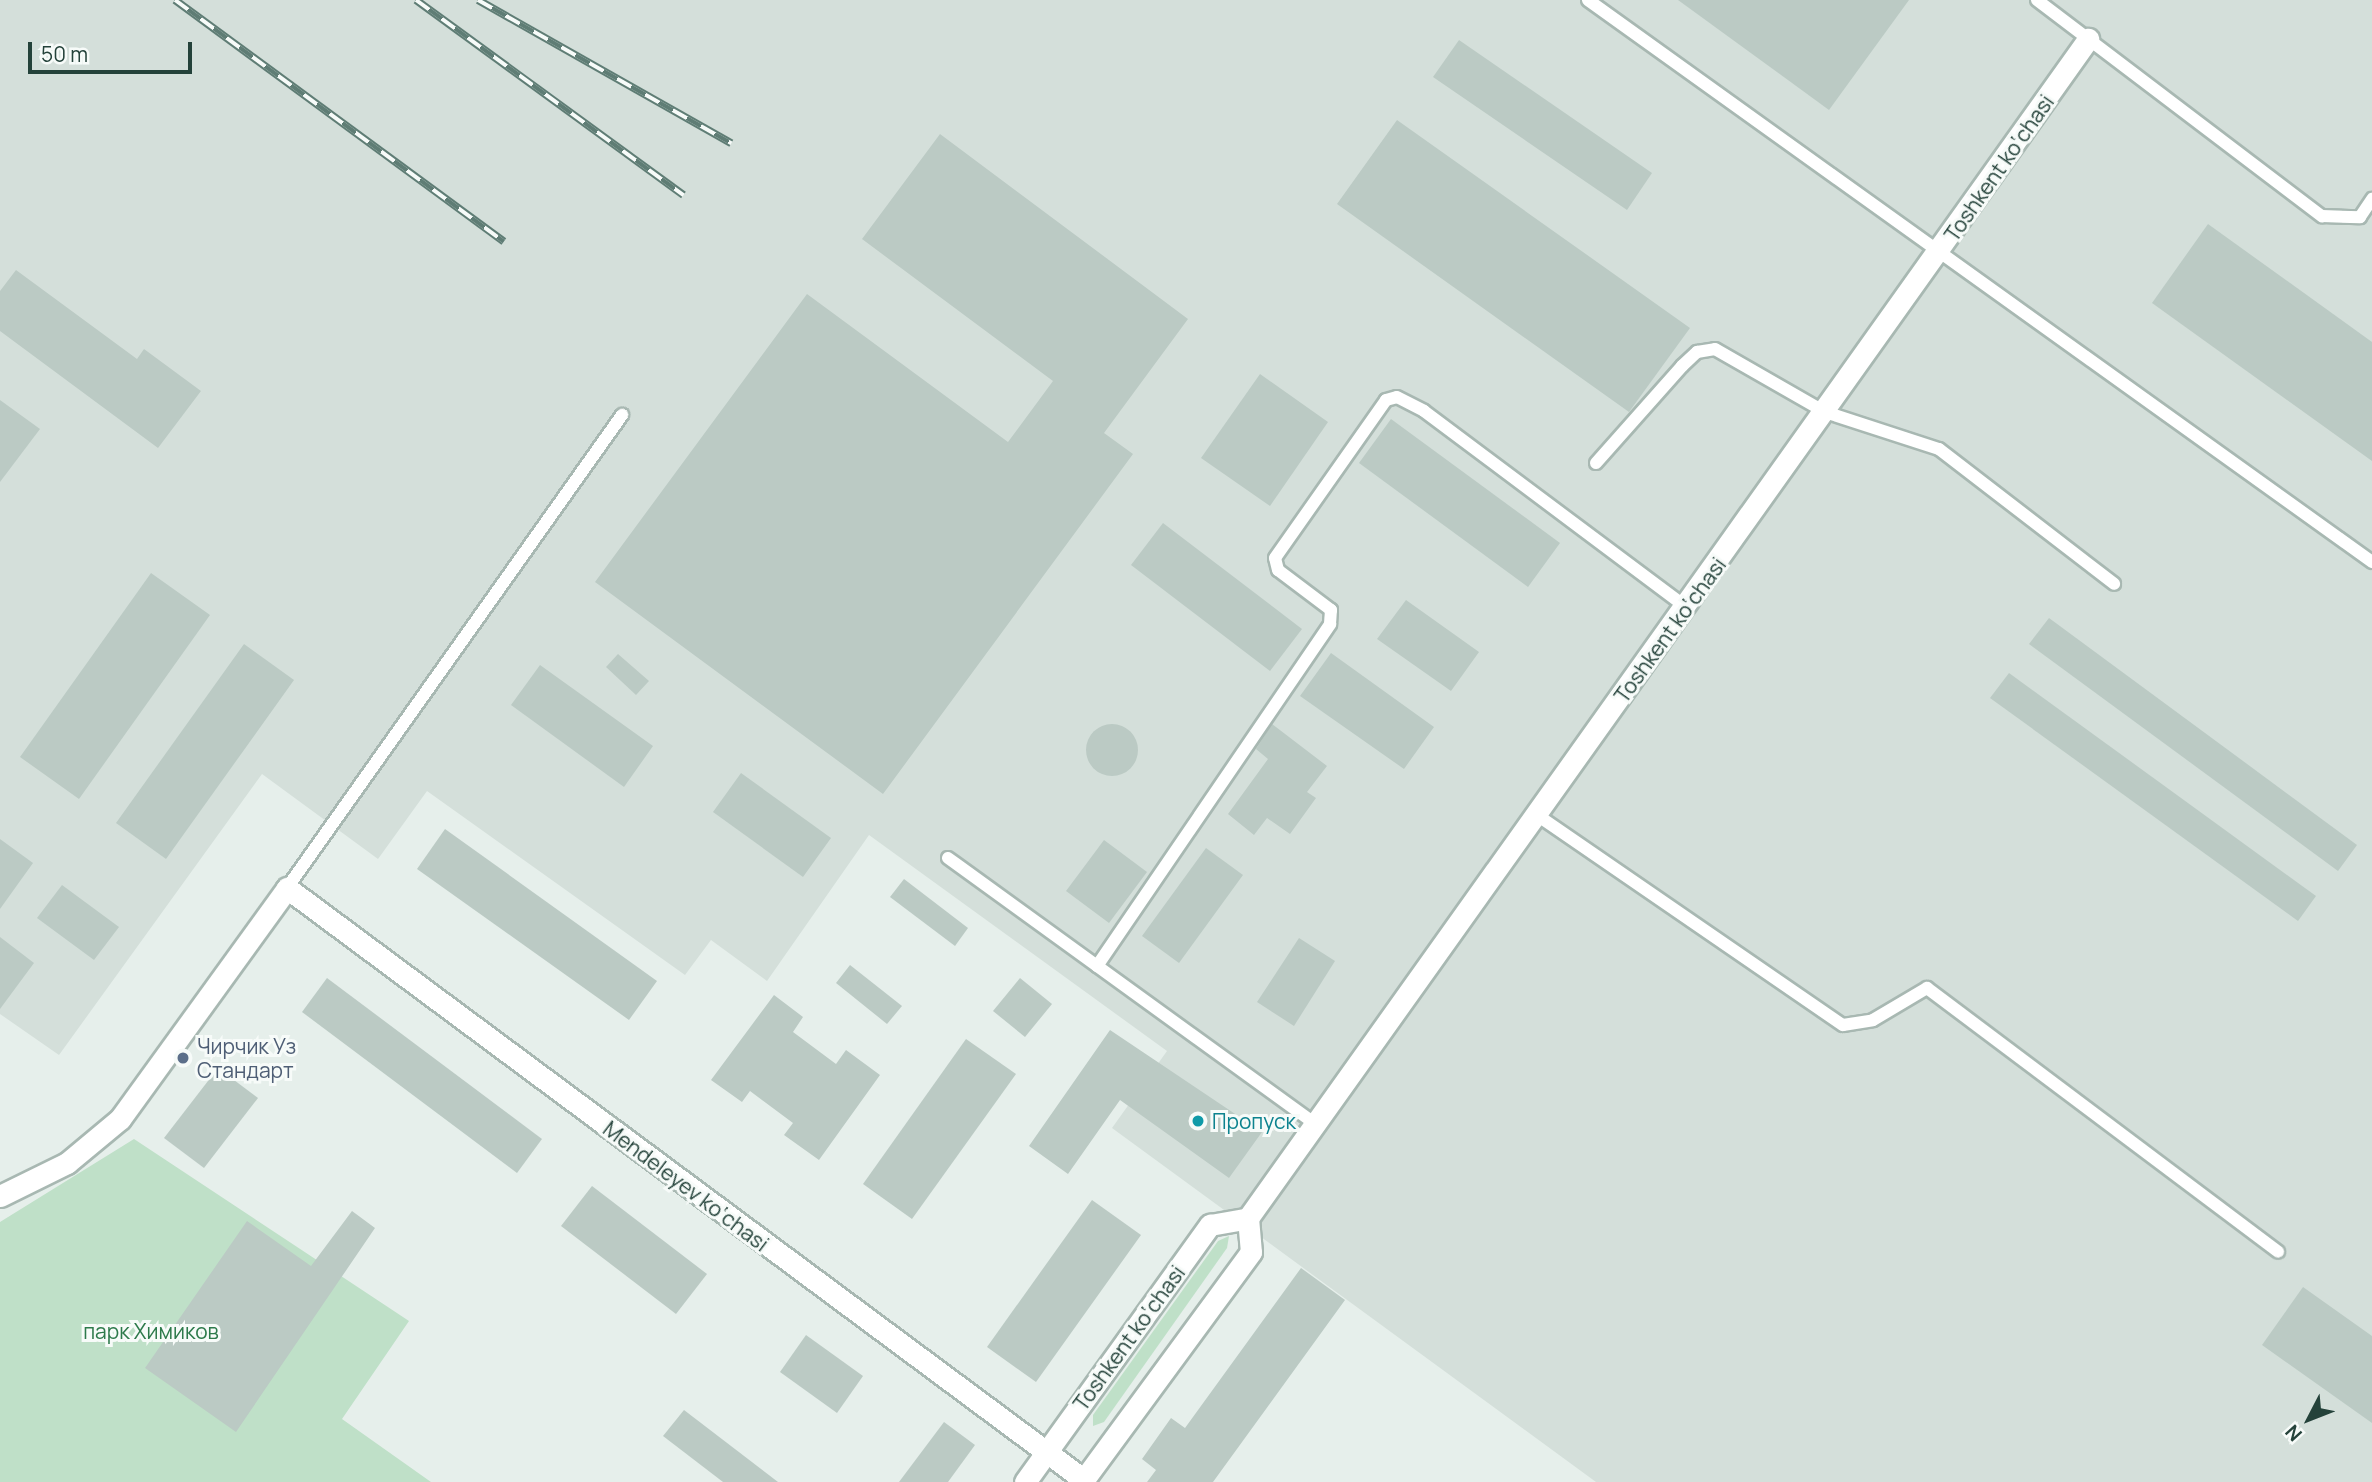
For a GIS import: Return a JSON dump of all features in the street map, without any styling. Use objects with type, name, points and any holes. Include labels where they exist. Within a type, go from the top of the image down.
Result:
[{"type":"street","name":"Toshkent ko‘chasi","points":[[1025,1482],[1210,1225],[1248,1218],[1938,255],[2088,39]]},
{"type":"street","points":[[0,1196],[67,1163],[120,1119],[287,888]]},
{"type":"street","name":"Mendeleyev ko‘chasi","points":[[287,888],[1084,1481]]},
{"type":"street","points":[[1084,1481],[1251,1252],[1248,1218]]},
{"type":"lane","points":[[1588,0],[1938,255],[2372,562]]},
{"type":"lane","points":[[2037,0],[2322,216],[2360,217],[2372,199]]},
{"type":"lane","points":[[1596,463],[1697,352],[1715,349],[1825,412],[1939,449],[2114,584]]},
{"type":"lane","points":[[1097,966],[1330,624],[1331,610],[1278,570],[1275,558],[1386,400],[1397,397],[1424,411],[1686,607]]},
{"type":"lane","points":[[287,888],[622,415]]},
{"type":"lane","points":[[1537,815],[1843,1025],[1873,1020],[1927,988],[2278,1252]]},
{"type":"lane","points":[[948,858],[1315,1124]]},
{"type":"shaded area","points":[[0,0],[2372,0],[2372,1482],[1596,1482],[1112,1128],[1167,1051],[869,835],[767,981],[711,940],[685,975],[427,791],[378,859],[262,774],[59,1055],[0,1014]]},
{"type":"green space","name":"парк Химиков","points":[[134,1139],[409,1321],[342,1419],[431,1482],[0,1482],[0,1222]]},
{"type":"green space","points":[[1229,1236],[1227,1248],[1104,1422],[1093,1426],[1093,1415],[1218,1241]]},
{"type":"building","points":[[1678,0],[1909,0],[1829,110]]},
{"type":"building","points":[[1459,40],[1652,173],[1627,210],[1433,77]]},
{"type":"building","points":[[1397,120],[1690,328],[1629,412],[1337,204]]},
{"type":"building","points":[[940,134],[1188,319],[1104,433],[1133,454],[883,794],[595,582],[807,294],[1008,442],[1053,381],[862,239]]},
{"type":"building","points":[[2208,224],[2372,342],[2372,461],[2152,303]]},
{"type":"building","points":[[16,270],[137,359],[144,349],[201,391],[158,448],[0,331],[0,291]]},
{"type":"building","points":[[1260,374],[1328,422],[1270,506],[1201,458]]},
{"type":"building","points":[[0,400],[40,429],[0,482]]},
{"type":"building","points":[[1391,419],[1560,543],[1528,587],[1359,463]]},
{"type":"building","points":[[1163,523],[1302,629],[1270,671],[1131,565]]},
{"type":"building","points":[[151,573],[210,615],[79,799],[20,757]]},
{"type":"building","points":[[1406,600],[1479,652],[1451,691],[1377,639]]},
{"type":"building","points":[[2049,618],[2357,845],[2338,871],[2029,644]]},
{"type":"building","points":[[244,644],[294,680],[166,859],[116,823]]},
{"type":"building","points":[[1331,653],[1434,727],[1404,769],[1300,696]]},
{"type":"building","points":[[618,654],[649,681],[636,695],[606,667]]},
{"type":"building","points":[[540,665],[653,746],[624,787],[511,705]]},
{"type":"building","points":[[2009,673],[2316,896],[2298,921],[1990,698]]},
{"type":"building","points":[[1112,724],[1122,726],[1130,732],[1136,740],[1136,760],[1130,768],[1122,774],[1112,776],[1102,774],[1094,768],[1088,760],[1086,750],[1088,740],[1094,732],[1102,726]]},
{"type":"building","points":[[1272,724],[1327,766],[1307,792],[1316,798],[1290,834],[1267,818],[1254,835],[1228,814],[1268,759],[1256,749]]},
{"type":"building","points":[[741,773],[831,838],[803,877],[713,812]]},
{"type":"building","points":[[445,829],[657,981],[629,1020],[417,869]]},
{"type":"building","points":[[0,839],[33,863],[0,909]]},
{"type":"building","points":[[1104,840],[1147,872],[1109,923],[1066,891]]},
{"type":"building","points":[[1206,848],[1243,875],[1179,963],[1142,936]]},
{"type":"building","points":[[904,879],[968,928],[955,946],[890,897]]},
{"type":"building","points":[[62,885],[119,927],[94,960],[37,918]]},
{"type":"building","points":[[0,937],[34,963],[0,1009]]},
{"type":"building","points":[[1299,938],[1335,961],[1294,1026],[1257,1002]]},
{"type":"building","points":[[850,965],[902,1006],[887,1024],[836,983]]},
{"type":"building","points":[[327,978],[542,1139],[517,1173],[302,1012]]},
{"type":"building","points":[[1020,978],[1052,1004],[1025,1037],[993,1011]]},
{"type":"building","points":[[774,995],[803,1017],[793,1032],[836,1064],[846,1050],[880,1075],[819,1160],[784,1135],[793,1123],[750,1091],[742,1102],[711,1080]]},
{"type":"building","points":[[1110,1030],[1262,1132],[1229,1178],[1120,1100],[1068,1174],[1029,1146]]},
{"type":"building","points":[[966,1039],[1016,1074],[912,1219],[863,1184]]},
{"type":"building","points":[[218,1068],[258,1098],[204,1168],[164,1138]]},
{"type":"building","points":[[592,1186],[707,1274],[676,1314],[561,1226]]},
{"type":"building","points":[[1092,1200],[1141,1235],[1036,1382],[987,1347]]},
{"type":"building","points":[[352,1211],[375,1228],[236,1432],[145,1368],[247,1221],[311,1266]]},
{"type":"building","points":[[1301,1268],[1345,1300],[1213,1482],[1147,1482],[1156,1470],[1142,1459],[1171,1418],[1185,1428]]},
{"type":"building","points":[[2303,1287],[2372,1336],[2372,1423],[2262,1345]]},
{"type":"building","points":[[806,1335],[863,1376],[837,1413],[780,1372]]},
{"type":"building","points":[[684,1410],[778,1482],[723,1482],[663,1436]]},
{"type":"building","points":[[944,1422],[975,1445],[948,1482],[899,1482]]},
{"type":"railway","points":[[175,0],[504,242]]},
{"type":"railway","points":[[416,0],[683,195]]},
{"type":"railway","points":[[478,0],[731,143]]},
{"type":"place","name":"Чирчик Уз Стандарт","points":[[183,1058]]},
{"type":"place","name":"Пропуск","points":[[1198,1121]]}]
